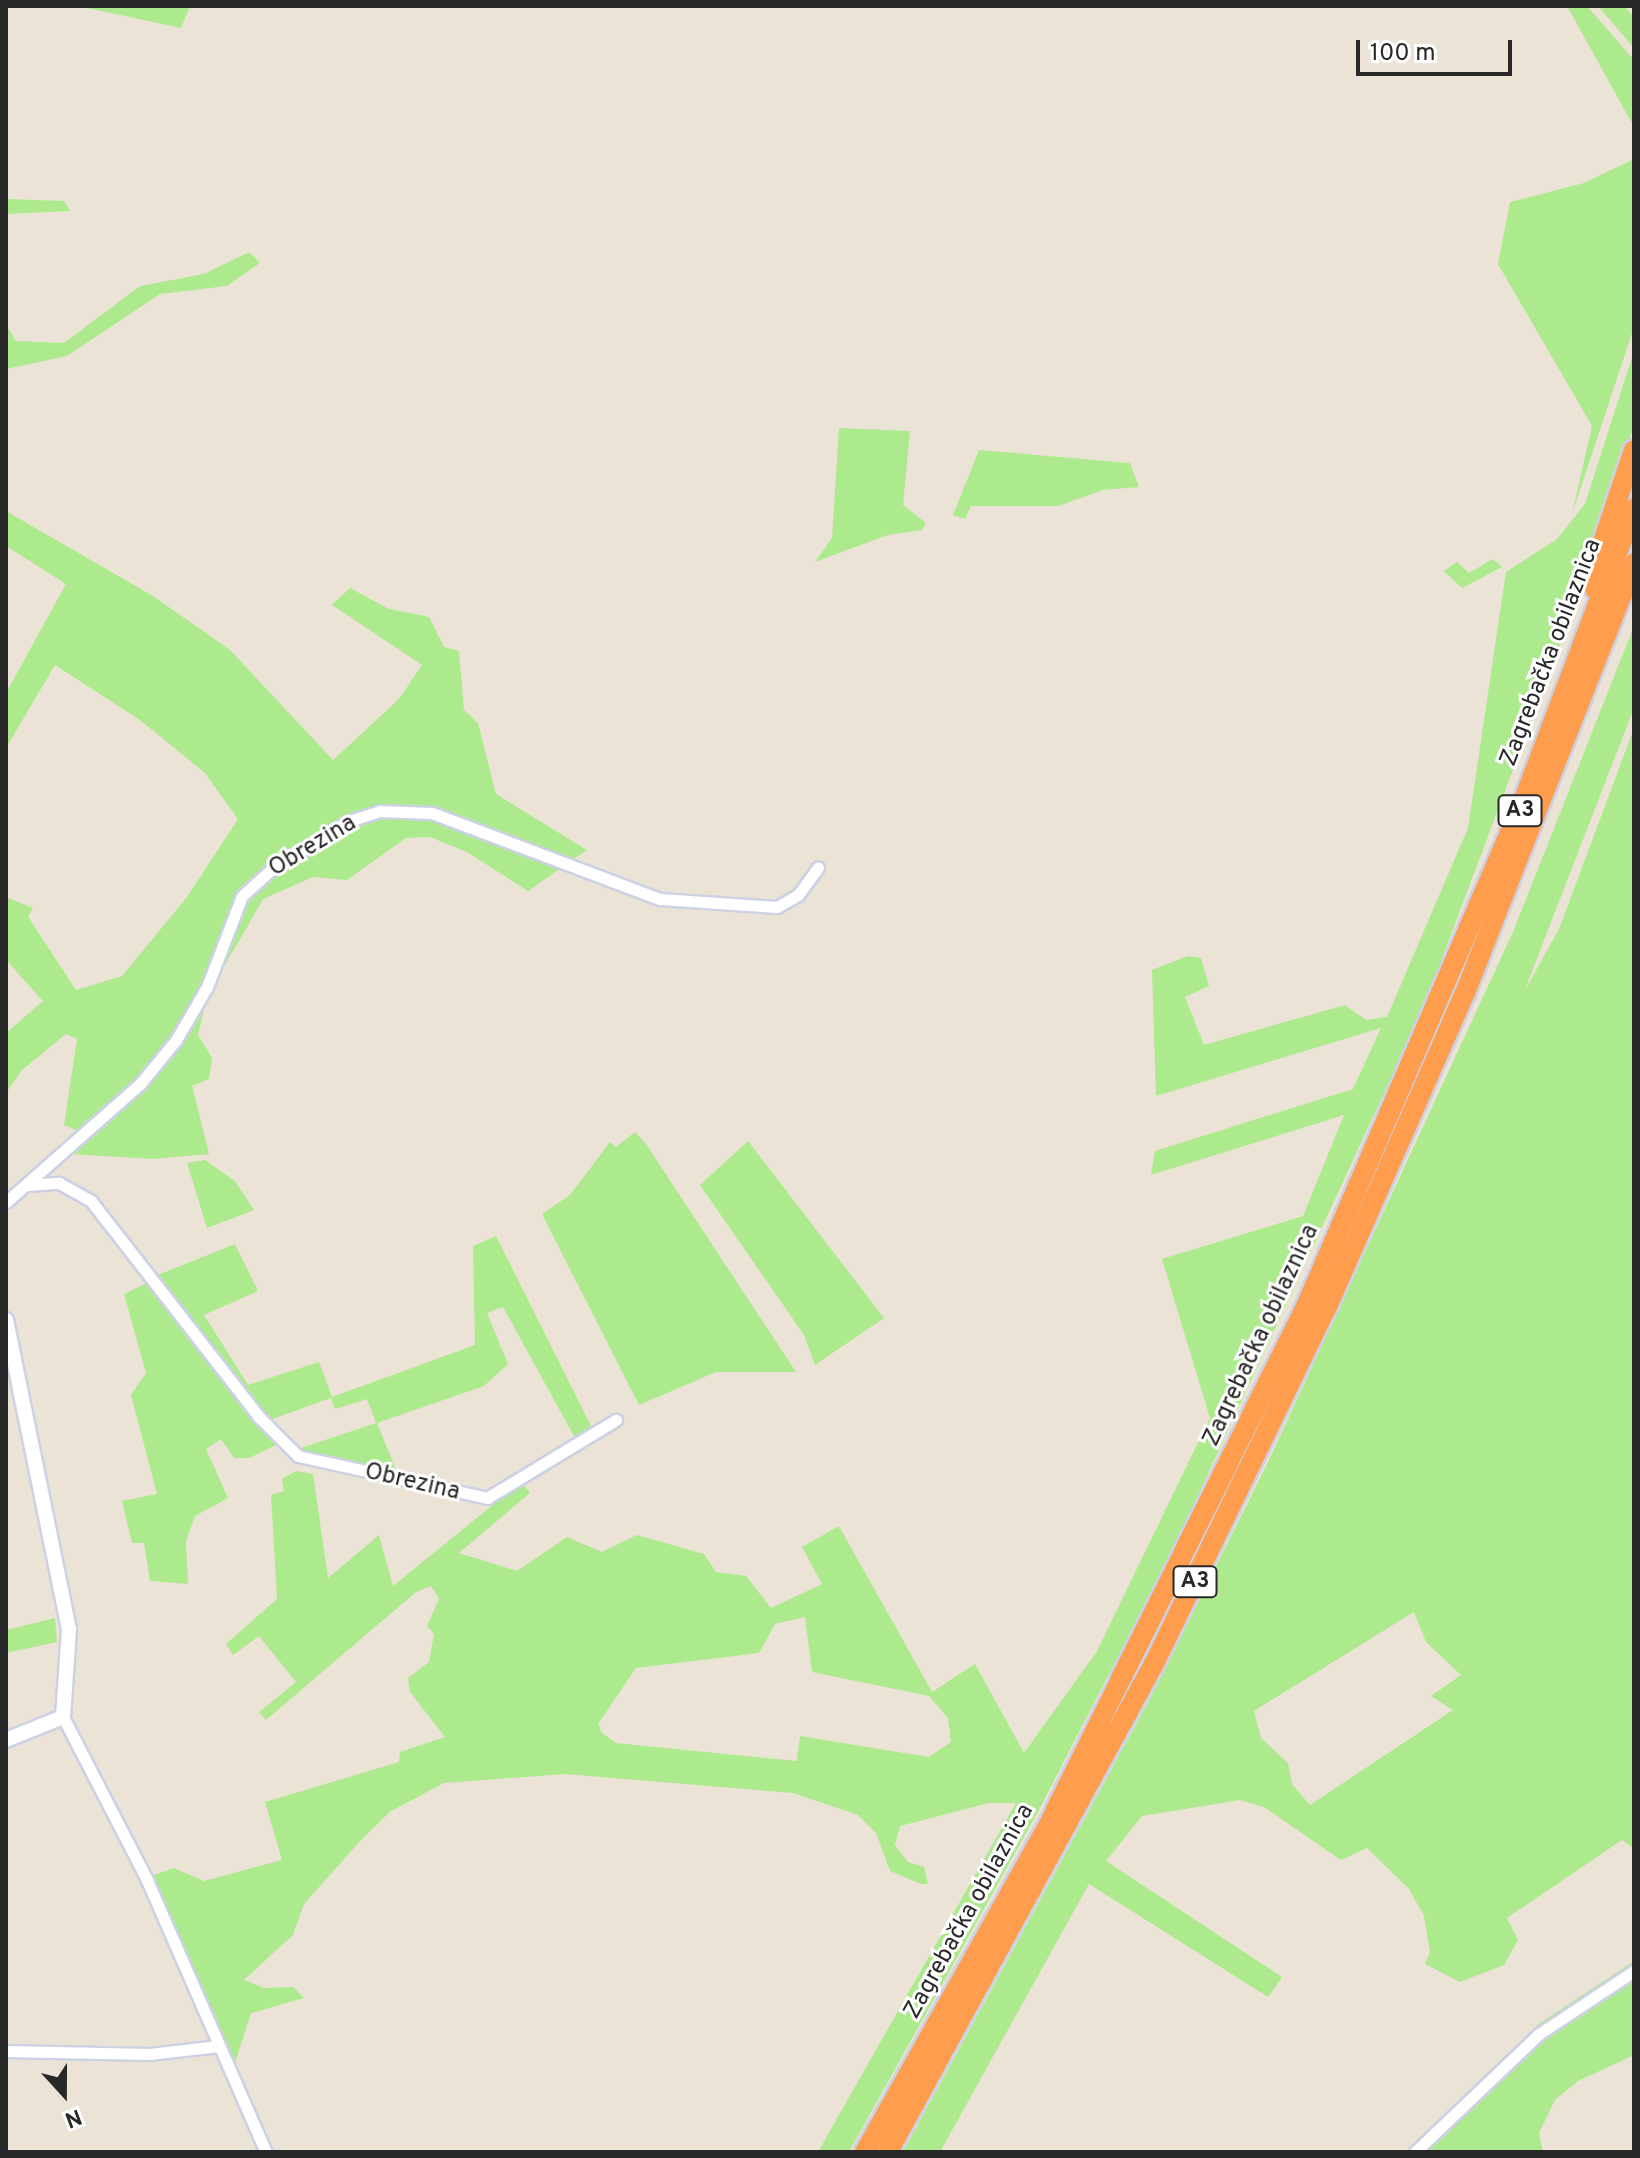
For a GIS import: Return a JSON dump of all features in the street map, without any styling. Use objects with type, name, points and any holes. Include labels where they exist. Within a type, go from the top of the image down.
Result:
[{"type":"highway","points":[[1592,623],[1588,608],[1602,545],[1634,450]]},
{"type":"highway","name":"Zagrebačka obilaznica","points":[[865,2152],[1047,1828],[1308,1302],[1448,983],[1592,623],[1634,508]]},
{"type":"highway","name":"Zagrebačka obilaznica","points":[[888,2152],[1064,1836],[1256,1458],[1447,1036],[1597,666],[1634,563]]},
{"type":"highway","points":[[1597,666],[1611,656],[1634,603]]},
{"type":"street","name":"Obrezina","points":[[6,1202],[140,1084],[176,1040],[207,987],[242,896],[274,867],[349,821],[379,811],[432,813],[660,899],[777,907],[798,895],[818,867]]},
{"type":"street","name":"Obrezina","points":[[27,1185],[59,1183],[91,1201],[259,1417],[298,1456],[487,1498],[616,1420]]},
{"type":"street","points":[[6,1320],[65,1594],[63,1717],[147,1880],[266,2152]]},
{"type":"street","points":[[6,1740],[63,1717]]},
{"type":"street","points":[[1415,2152],[1539,2034],[1634,1971]]},
{"type":"street","points":[[6,2051],[161,2053],[219,2046]]},
{"type":"green space","points":[[78,6],[190,6],[181,28]]},
{"type":"green space","points":[[1567,6],[1587,6],[1634,60],[1634,127]]},
{"type":"green space","points":[[1598,6],[1624,6],[1634,17],[1634,48]]},
{"type":"green space","points":[[1634,159],[1634,327],[1572,514],[1592,426],[1498,264],[1510,202],[1584,183]]},
{"type":"green space","points":[[6,199],[64,201],[70,211],[6,214]]},
{"type":"green space","points":[[249,252],[260,263],[227,286],[160,294],[67,356],[6,369],[6,325],[16,341],[64,343],[140,286],[204,274]]},
{"type":"green space","points":[[1634,351],[1634,425],[1576,602],[1423,1009],[1174,1547],[1040,1808],[849,2152],[818,2152],[1016,1803],[989,1803],[900,1826],[895,1845],[908,1862],[924,1867],[928,1884],[921,1884],[890,1871],[876,1833],[858,1815],[793,1793],[565,1774],[444,1783],[391,1811],[362,1839],[304,1904],[293,1935],[244,1980],[264,1988],[293,1987],[304,1998],[251,2013],[235,2063],[151,1876],[174,1868],[204,1881],[282,1860],[265,1802],[399,1762],[400,1752],[445,1737],[410,1692],[408,1678],[429,1662],[434,1634],[427,1626],[439,1599],[431,1586],[416,1592],[266,1720],[259,1712],[296,1682],[259,1636],[233,1655],[226,1644],[277,1599],[271,1495],[284,1491],[282,1479],[296,1471],[313,1474],[328,1578],[379,1535],[393,1586],[521,1482],[530,1493],[459,1553],[517,1571],[567,1537],[602,1552],[637,1535],[704,1554],[716,1572],[746,1576],[771,1608],[822,1584],[802,1547],[839,1526],[932,1692],[975,1664],[1024,1753],[1097,1651],[1210,1418],[1162,1259],[1303,1216],[1344,1115],[1151,1175],[1155,1151],[1353,1089],[1381,1028],[1156,1096],[1152,970],[1188,956],[1201,958],[1209,986],[1185,997],[1204,1045],[1345,1005],[1366,1020],[1387,1017],[1468,828],[1506,572],[1557,539],[1585,504]],"holes":[[[805,1617],[812,1672],[929,1696],[948,1718],[951,1742],[929,1757],[800,1736],[797,1761],[616,1743],[602,1733],[598,1724],[636,1668],[759,1653],[775,1624]]]},
{"type":"green space","points":[[839,428],[910,431],[903,505],[926,523],[922,530],[888,535],[815,562],[832,538]]},
{"type":"green space","points":[[979,450],[1130,463],[1139,487],[1103,490],[1058,506],[971,506],[965,519],[953,515]]},
{"type":"green space","points":[[6,511],[153,596],[230,650],[333,760],[399,699],[422,665],[332,605],[350,588],[389,609],[429,617],[444,647],[459,651],[464,710],[478,723],[496,794],[587,850],[528,891],[467,852],[430,837],[406,838],[347,880],[313,877],[263,899],[207,996],[198,1035],[212,1058],[209,1079],[192,1086],[209,1154],[152,1159],[71,1154],[86,1134],[64,1125],[77,1039],[66,1034],[22,1070],[6,1093],[6,1033],[43,1001],[6,960],[6,897],[33,908],[28,917],[76,990],[122,976],[187,897],[238,819],[205,773],[140,720],[55,665],[6,748],[6,693],[66,584],[6,546]]},
{"type":"green space","points":[[1493,559],[1502,567],[1462,588],[1444,571],[1457,562],[1469,573]]},
{"type":"green space","points":[[1634,626],[1634,708],[1524,992],[1559,929],[1634,728],[1634,1849],[1622,1840],[1507,1918],[1518,1940],[1504,1965],[1460,1982],[1425,1964],[1430,1952],[1424,1916],[1409,1889],[1367,1848],[1341,1860],[1264,1807],[1240,1800],[1142,1816],[1106,1861],[1282,1977],[1268,1997],[1089,1884],[940,2152],[903,2152],[1152,1695],[1268,1462],[1513,932]],"holes":[[[1414,1612],[1426,1642],[1461,1675],[1431,1696],[1453,1710],[1310,1805],[1292,1784],[1288,1763],[1261,1738],[1254,1711]]]},
{"type":"green space","points":[[635,1132],[646,1144],[796,1372],[716,1372],[639,1405],[542,1214],[570,1195],[610,1142],[616,1147]]},
{"type":"green space","points":[[748,1141],[884,1318],[815,1365],[804,1335],[700,1185]]},
{"type":"green space","points":[[205,1160],[235,1181],[254,1210],[207,1228],[187,1163]]},
{"type":"green space","points":[[496,1236],[592,1428],[575,1438],[503,1307],[487,1313],[508,1364],[484,1386],[377,1423],[397,1472],[389,1475],[295,1450],[376,1423],[367,1399],[335,1409],[331,1398],[267,1421],[153,1277],[235,1244],[258,1291],[204,1315],[248,1385],[319,1362],[332,1397],[475,1345],[473,1246]]},
{"type":"green space","points":[[147,1283],[276,1445],[249,1458],[234,1458],[221,1439],[206,1449],[228,1498],[195,1516],[186,1541],[188,1584],[150,1581],[144,1543],[132,1543],[122,1501],[157,1494],[131,1395],[146,1373],[124,1294]]},
{"type":"green space","points":[[55,1618],[57,1642],[6,1653],[6,1630]]},
{"type":"green space","points":[[1634,1961],[1634,2055],[1578,2081],[1555,2100],[1539,2133],[1543,2152],[1421,2152],[1533,2037],[1537,2025]]}]
